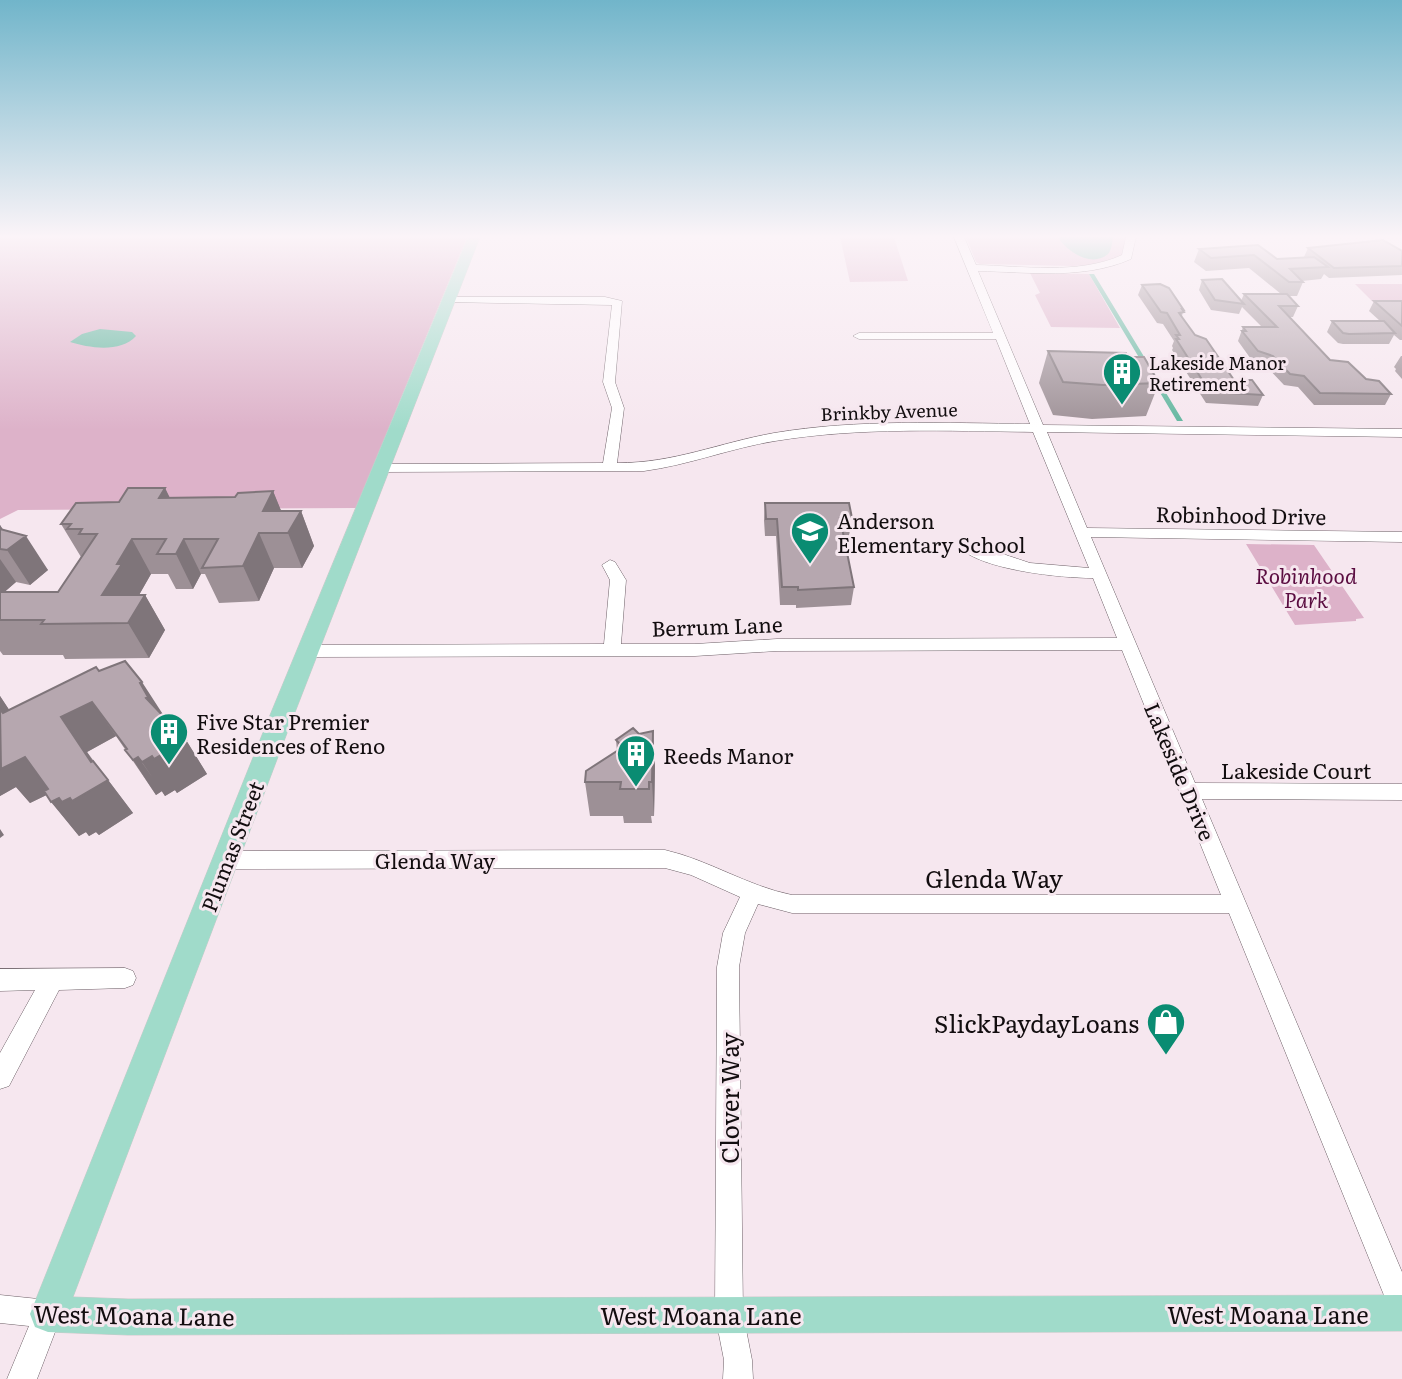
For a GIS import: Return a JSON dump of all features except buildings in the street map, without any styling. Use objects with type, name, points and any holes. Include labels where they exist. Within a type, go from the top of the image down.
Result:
[{"type":"main road","name":"Plumas Street","points":[[48,1314],[448,301]]},
{"type":"main road","name":"West Moana Lane","points":[[48,1314],[90,1317],[1402,1312]]},
{"type":"street","points":[[609,468],[618,408],[609,382],[618,303],[611,301]]},
{"type":"street","name":"Lakeside Drive","points":[[985,301],[1402,1305]]},
{"type":"street","points":[[859,337],[1000,336]]},
{"type":"street","name":"Brinkby Avenue","points":[[381,468],[660,466],[745,442],[826,431],[1038,428],[1402,433]]},
{"type":"street","name":"Robinhood Drive","points":[[1080,532],[1402,537]]},
{"type":"street","points":[[967,547],[1004,562],[1044,572],[1097,573]]},
{"type":"street","points":[[610,565],[618,580],[612,650]]},
{"type":"street","name":"Berrum Lane","points":[[309,651],[695,650],[777,645],[1126,644]]},
{"type":"street","name":"Lakeside Court","points":[[1189,791],[1402,792]]},
{"type":"street","name":"Glenda Way","points":[[226,860],[665,859],[686,862],[705,869],[752,895],[792,904],[1236,904]]},
{"type":"street","name":"Clover Way","points":[[738,1379],[738,1360],[729,1314],[728,967],[734,933],[752,895]]},
{"type":"street","points":[[0,980],[125,978]]},
{"type":"street","points":[[0,1077],[52,980]]},
{"type":"street","name":"West Moana Lane","points":[[0,1309],[48,1314]]},
{"type":"street","name":"Plumas Street","points":[[22,1379],[48,1314]]},
{"type":"green space","points":[[0,301],[441,301],[356,508],[18,510],[0,519]]},
{"type":"green space","points":[[1038,301],[1105,301],[1120,328],[1051,327]]},
{"type":"green space","points":[[1372,301],[1402,301],[1402,306],[1377,306]]},
{"type":"green space","name":"Robinhood Park","points":[[1246,544],[1314,545],[1364,618],[1356,621],[1295,625]]},
{"type":"shaded area","points":[[1105,301],[1111,301],[1183,421],[1177,421]]},
{"type":"shaded area","points":[[100,329],[132,332],[136,336],[122,345],[104,348],[70,342],[82,334]]},
{"type":"place","name":"Lakeside Manor Retirement","points":[[1122,406]]},
{"type":"place","name":"Anderson Elementary School","points":[[810,565]]},
{"type":"place","name":"Five Star Premier Residences of Reno","points":[[169,766]]},
{"type":"place","name":"Reeds Manor","points":[[636,788]]},
{"type":"place","name":"SlickPaydayLoans","points":[[1166,1056]]}]
